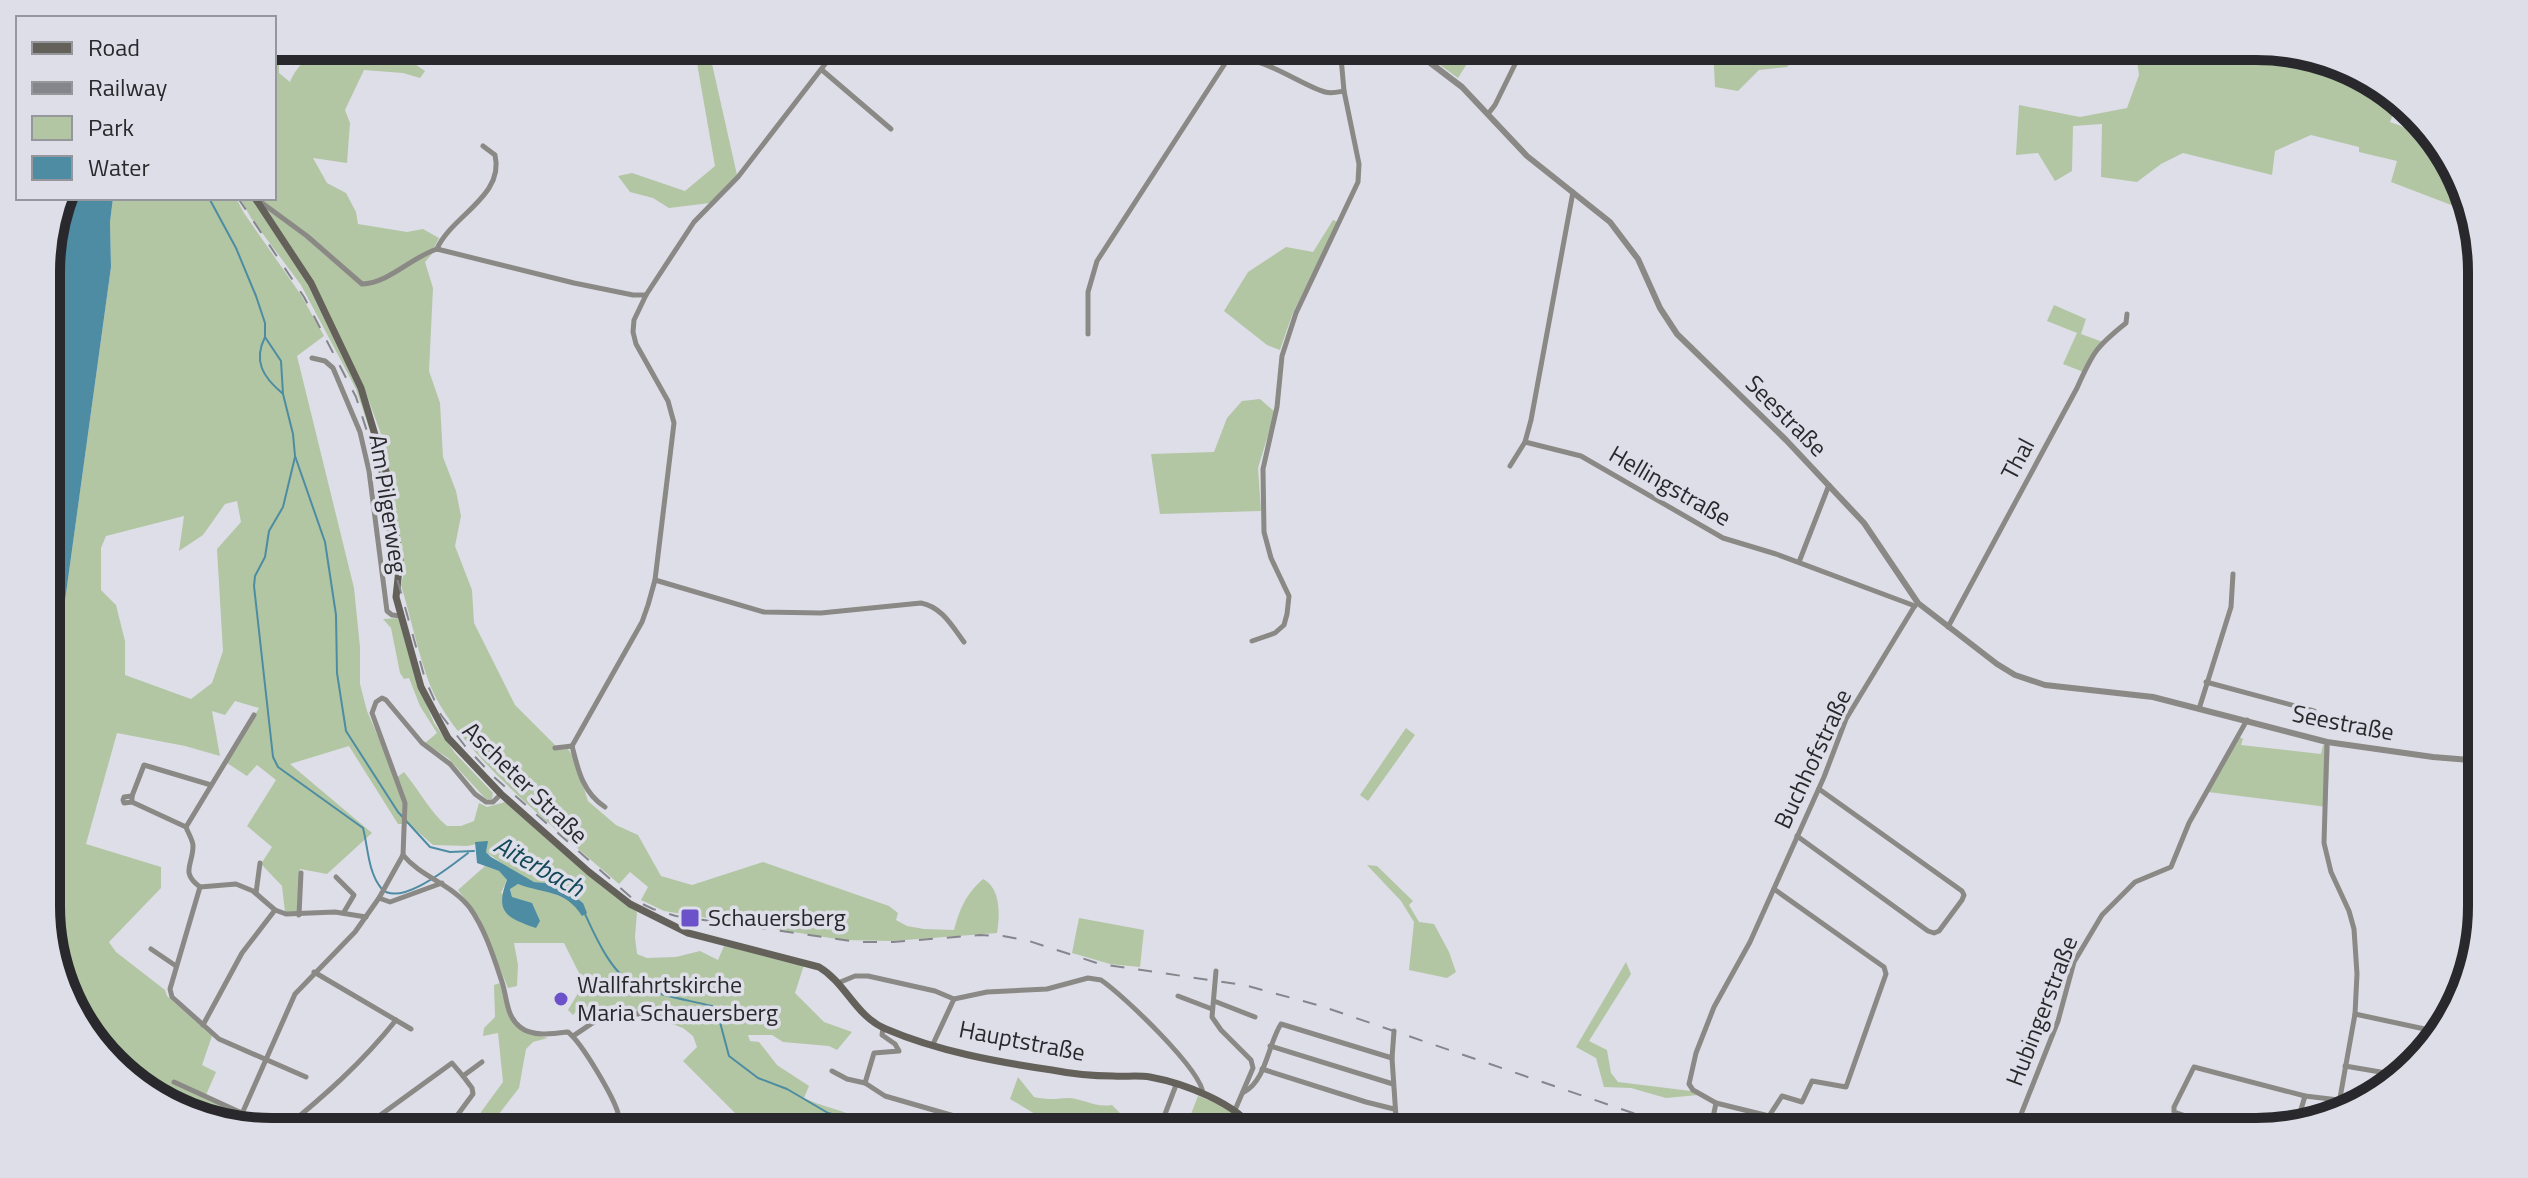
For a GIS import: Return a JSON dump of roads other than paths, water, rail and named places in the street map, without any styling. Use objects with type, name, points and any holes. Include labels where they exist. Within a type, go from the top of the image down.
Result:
[{"type":"main road","name":"Ascheter Straße","points":[[256,200],[311,283],[349,361],[376,431],[387,475],[398,546],[400,570],[396,592],[421,687],[436,719],[455,748],[501,794],[589,872],[639,909],[694,935],[793,960]]},
{"type":"main road","name":"Hauptstraße","points":[[793,960],[819,967],[838,983],[865,1015],[883,1028],[933,1044],[1050,1070],[1097,1076],[1143,1076],[1203,1095],[1235,1110],[1243,1118]]},
{"type":"street","points":[[605,807],[591,798],[584,785],[573,744],[642,622],[655,580],[674,423],[668,401],[636,344],[634,320],[646,295],[694,222],[738,177],[829,60]]},
{"type":"street","points":[[1088,334],[1088,292],[1097,261],[1229,60]]},
{"type":"street","points":[[1249,60],[1288,74],[1323,92],[1344,91]]},
{"type":"street","points":[[1252,641],[1275,633],[1284,625],[1287,614],[1289,596],[1271,558],[1264,532],[1263,469],[1277,407],[1286,338],[1358,182],[1359,164],[1344,91],[1341,60]]},
{"type":"street","name":"Seestraße","points":[[1426,60],[1462,87],[1527,156],[1622,235],[1677,334],[1829,485],[1876,538],[1916,605],[1997,664],[2029,680],[2069,689],[2153,697],[2327,742],[2468,760]]},
{"type":"street","points":[[1488,114],[1517,60]]},
{"type":"street","points":[[822,70],[891,129]]},
{"type":"street","points":[[437,249],[441,238],[490,188],[498,166],[495,155],[483,146]]},
{"type":"street","points":[[1510,466],[1525,442],[1534,407],[1573,192]]},
{"type":"street","points":[[258,200],[307,236],[362,284],[378,284],[419,255],[437,249],[574,283],[646,295]]},
{"type":"street","name":"Thal","points":[[1948,627],[2077,388],[2090,357],[2097,347],[2126,323],[2127,314]]},
{"type":"street","name":"Am Pilgerweg","points":[[312,358],[325,361],[333,368],[360,432],[369,471],[387,611],[402,616]]},
{"type":"street","name":"Hellingstraße","points":[[1525,442],[1581,456],[1723,538],[1916,605]]},
{"type":"street","points":[[1799,562],[1829,485]]},
{"type":"street","points":[[2199,709],[2231,607],[2233,574]]},
{"type":"street","points":[[655,580],[764,612],[821,613],[921,603],[938,610],[947,618],[964,642]]},
{"type":"street","name":"Buchhofstraße","points":[[1772,1118],[1716,1103],[1691,1087],[1688,1081],[1692,1066],[1716,1003],[1737,968],[1819,789],[1846,719],[1916,605]]},
{"type":"street","name":"Seestraße","points":[[2206,682],[2314,711]]},
{"type":"street","points":[[244,1114],[289,1003],[366,917],[403,855],[405,812],[401,788],[372,713],[376,702],[382,698],[386,700],[422,743],[450,764],[481,799],[493,802],[501,794]]},
{"type":"street","points":[[186,827],[254,715]]},
{"type":"street","name":"Hubingerstraße","points":[[2020,1118],[2058,1021],[2074,962],[2102,915],[2135,882],[2171,867],[2189,823],[2247,720]]},
{"type":"street","points":[[2192,1118],[2174,1112],[2174,1107],[2194,1067],[2305,1096],[2339,1100],[2355,1014],[2357,974],[2354,929],[2331,872],[2324,843],[2327,742]]},
{"type":"street","points":[[555,748],[573,744]]},
{"type":"street","points":[[200,887],[189,875],[193,845],[186,827],[132,799],[144,765],[211,785]]},
{"type":"street","points":[[1797,836],[1934,933],[1939,931],[1962,900],[1962,891],[1819,789]]},
{"type":"street","points":[[403,855],[410,863],[460,896],[476,918],[504,986],[511,1016],[527,1031],[570,1034],[610,1012],[631,1011],[652,1018]]},
{"type":"street","points":[[256,893],[260,863]]},
{"type":"street","points":[[299,915],[301,873]]},
{"type":"street","points":[[336,877],[354,895],[344,912]]},
{"type":"street","points":[[380,896],[390,902],[441,882]]},
{"type":"street","points":[[200,887],[229,883],[256,893],[275,910],[286,914],[344,912],[366,917]]},
{"type":"street","points":[[200,887],[170,989],[172,997],[226,1043],[306,1077]]},
{"type":"street","points":[[1769,1116],[1782,1096],[1802,1102],[1812,1081],[1846,1087],[1886,974],[1884,967],[1774,889]]},
{"type":"street","points":[[203,1025],[242,953],[275,910]]},
{"type":"street","points":[[151,949],[176,966]]},
{"type":"street","points":[[1216,971],[1212,1017],[1252,1063],[1252,1072],[1235,1110]]},
{"type":"street","points":[[314,972],[411,1029]]},
{"type":"street","points":[[838,983],[855,976],[868,976],[940,992],[954,999],[987,992],[1047,989],[1088,978],[1101,980],[1174,1050],[1201,1086],[1203,1095]]},
{"type":"street","points":[[1178,996],[1255,1017]]},
{"type":"street","points":[[933,1044],[954,999]]},
{"type":"street","points":[[2355,1014],[2428,1030]]},
{"type":"street","points":[[297,1118],[329,1092],[378,1043],[396,1020]]},
{"type":"street","points":[[1244,1092],[1255,1082],[1279,1026],[1283,1024],[1392,1058]]},
{"type":"street","points":[[865,1083],[874,1053],[899,1051],[882,1035],[883,1028]]},
{"type":"street","points":[[1394,1031],[1395,1118]]},
{"type":"street","points":[[570,1034],[586,1053],[618,1112],[618,1118]]},
{"type":"street","points":[[1270,1046],[1393,1084]]},
{"type":"street","points":[[463,1076],[482,1062]]},
{"type":"street","points":[[376,1118],[452,1063],[472,1088],[473,1094],[455,1118]]},
{"type":"street","points":[[2345,1066],[2386,1073]]},
{"type":"street","points":[[1262,1069],[1394,1109]]},
{"type":"street","points":[[832,1071],[865,1083],[877,1093],[898,1101],[960,1118]]},
{"type":"street","points":[[174,1082],[247,1116]]},
{"type":"street","points":[[1164,1118],[1176,1085]]},
{"type":"street","points":[[2300,1114],[2305,1096]]},
{"type":"street","points":[[1713,1118],[1716,1103]]},
{"type":"water","points":[[73,200],[113,200],[111,267],[60,637],[60,258]]},
{"type":"water","points":[[488,841],[486,852],[491,857],[534,882],[559,884],[583,903],[587,913],[582,916],[561,897],[518,884],[510,889],[512,897],[532,903],[540,921],[536,928],[511,917],[506,913],[502,900],[507,880],[499,871],[477,863],[475,842]]},
{"type":"waterway","name":"Aiterbach","points":[[210,200],[236,248],[256,296],[265,323],[265,337],[281,361],[283,394],[295,456],[325,542],[336,615],[337,673],[346,731],[398,812],[430,847],[450,852],[474,851]]},
{"type":"waterway","name":"Aiterbach","points":[[265,337],[260,354],[262,368],[282,393]]},
{"type":"waterway","points":[[295,457],[283,507],[269,531],[265,557],[255,576],[254,586],[273,757],[278,767],[363,828],[373,875],[381,888],[389,893],[400,893],[425,883],[468,853]]},
{"type":"waterway","name":"Aiterbach","points":[[585,914],[612,965],[628,981],[655,992],[712,1006],[717,1011],[729,1056],[758,1078],[787,1089],[828,1113],[848,1118]]},
{"type":"railway","points":[[239,200],[304,297],[356,397],[379,469],[393,564],[425,679],[441,715],[494,777],[634,900],[676,916],[858,942],[1003,936],[1029,941],[1100,964],[1244,985],[1321,1006],[1647,1118]]},
{"type":"place","name":"Schauersberg","points":[[690,918]]},
{"type":"place","name":"Wallfahrtskirche Maria Schauersberg","points":[[561,999]]}]
